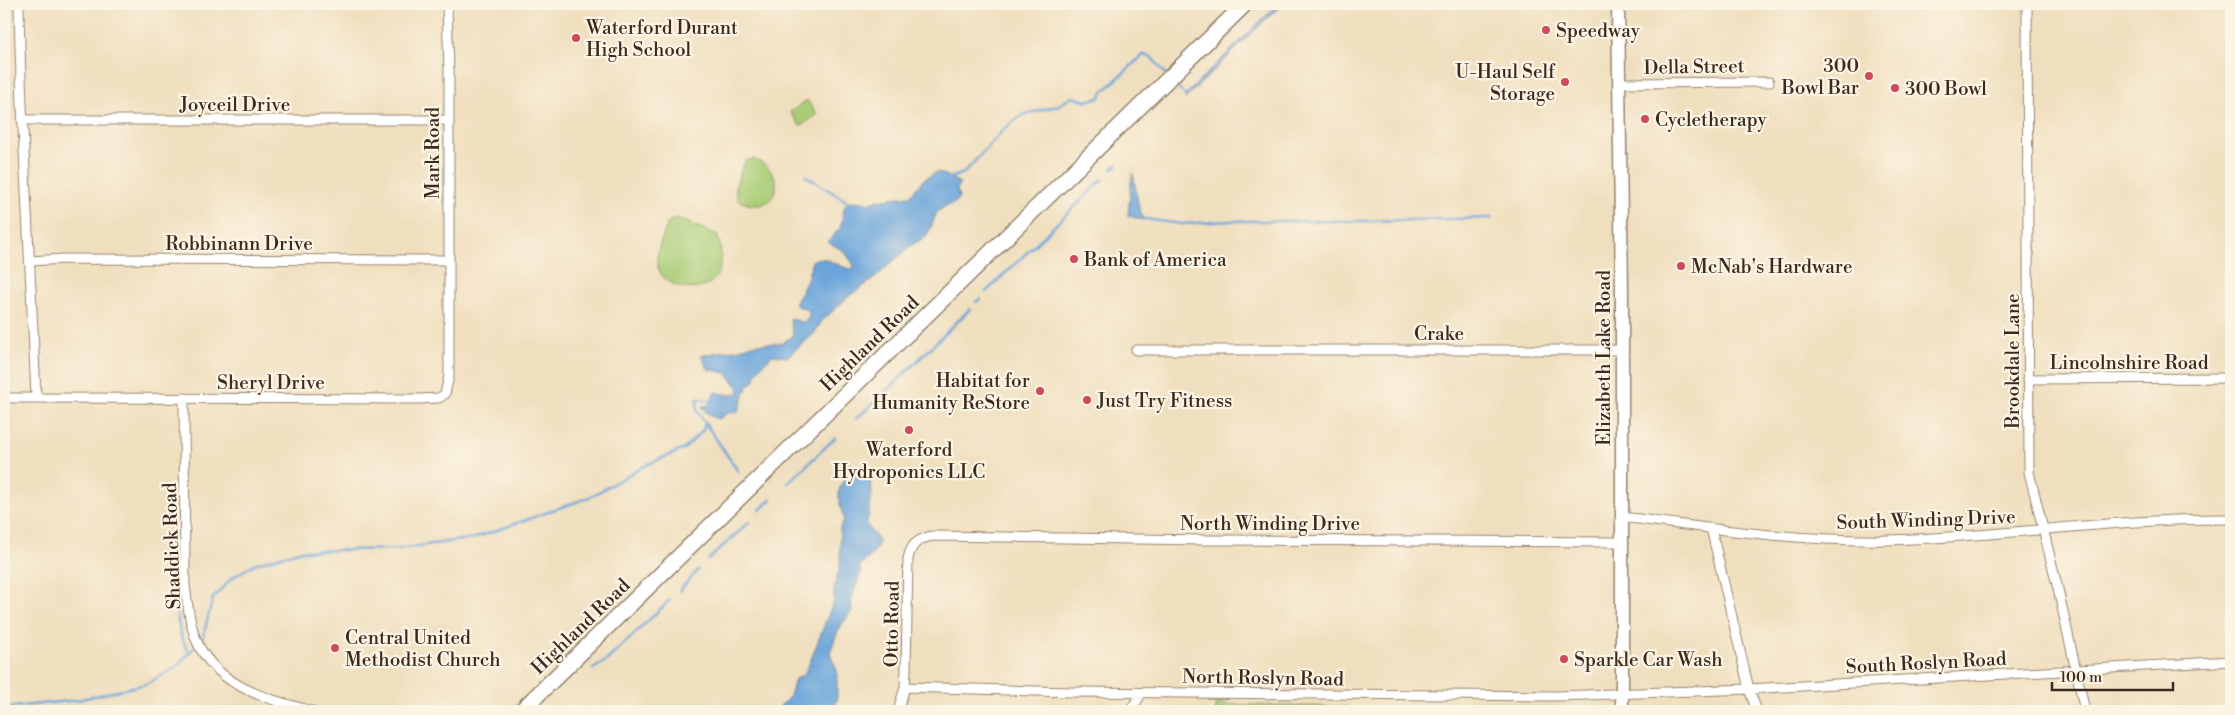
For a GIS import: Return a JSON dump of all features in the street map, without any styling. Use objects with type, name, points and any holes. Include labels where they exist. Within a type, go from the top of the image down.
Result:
[{"type":"highway","name":"Highland Road","points":[[522,711],[1245,4]]},
{"type":"main road","name":"Elizabeth Lake Road","points":[[1618,4],[1622,350],[1622,711]]},
{"type":"street","points":[[19,4],[22,120],[36,398]]},
{"type":"street","name":"Mark Road","points":[[447,4],[448,303]]},
{"type":"street","name":"Brookdale Lane","points":[[2027,4],[2029,472],[2085,711]]},
{"type":"street","name":"Della Street","points":[[1619,83],[1769,82]]},
{"type":"street","name":"Joyceil Drive","points":[[22,120],[448,120]]},
{"type":"street","name":"Robbinann Drive","points":[[30,261],[64,259],[448,260]]},
{"type":"street","name":"Sheryl Drive","points":[[4,398],[439,398],[445,394],[448,387],[448,303]]},
{"type":"street","name":"Crake","points":[[1136,350],[1622,350]]},
{"type":"street","name":"Lincolnshire Road","points":[[2028,379],[2231,378]]},
{"type":"street","name":"Shaddick Road","points":[[184,398],[185,585],[189,615],[195,636],[201,650],[211,663],[240,687],[263,698],[312,711]]},
{"type":"street","name":"South Winding Drive","points":[[1622,517],[1711,528],[1840,540],[1943,538],[2084,525],[2231,519]]},
{"type":"street","points":[[1711,528],[1749,689],[1757,711]]},
{"type":"street","name":"North Winding Drive","points":[[919,539],[931,536],[1206,540],[1622,542]]},
{"type":"street","name":"Otto Road","points":[[898,711],[905,687],[908,560],[911,548],[919,539]]},
{"type":"street","name":"South Roslyn Road","points":[[1622,694],[1749,689],[2231,661]]},
{"type":"street","name":"North Roslyn Road","points":[[905,687],[1142,693],[1558,696],[1622,694]]},
{"type":"street","points":[[1130,711],[1142,693]]},
{"type":"green space","points":[[807,100],[817,115],[800,126],[790,112]]},
{"type":"green space","points":[[753,159],[766,166],[773,175],[776,184],[775,193],[770,200],[761,205],[751,205],[738,200],[735,188],[745,161]]},
{"type":"green space","points":[[677,218],[717,235],[721,258],[717,274],[708,284],[695,288],[681,287],[669,282],[660,272],[657,255],[660,245],[668,222]]},
{"type":"green space","points":[[1217,704],[1349,707],[1351,711],[1215,711]]},
{"type":"water","points":[[1278,4],[1284,4],[1265,20],[1185,99],[1185,95]]},
{"type":"water","points":[[937,172],[960,183],[957,189],[959,198],[955,203],[937,212],[925,237],[909,247],[875,278],[848,297],[822,321],[814,334],[787,357],[773,355],[763,364],[756,373],[755,380],[747,388],[738,412],[728,413],[719,419],[706,412],[702,406],[709,405],[715,392],[730,395],[738,393],[739,388],[726,373],[708,369],[701,355],[740,349],[756,344],[782,343],[793,336],[790,318],[804,323],[809,317],[809,311],[795,305],[807,280],[812,261],[822,258],[853,269],[854,265],[844,251],[828,242],[840,228],[845,205],[853,201],[870,203],[883,199],[910,196],[923,180]]},
{"type":"water","points":[[1133,173],[1139,208],[1144,220],[1128,216]]},
{"type":"water","points":[[848,477],[868,478],[871,483],[872,495],[867,524],[878,542],[876,550],[860,565],[860,575],[851,600],[852,611],[839,628],[830,653],[837,670],[837,701],[829,708],[819,710],[775,711],[790,696],[795,679],[804,674],[834,600],[834,588],[840,566],[840,528],[844,519],[839,491],[843,481]]},
{"type":"waterway","points":[[950,178],[964,173],[1005,128],[1023,115],[1057,106],[1072,97],[1086,101],[1099,98],[1143,55],[1151,57],[1166,74]]},
{"type":"waterway","points":[[1173,82],[1185,95]]},
{"type":"waterway","points":[[1112,169],[1117,165]]},
{"type":"waterway","points":[[806,176],[848,202]]},
{"type":"waterway","points":[[986,292],[1103,179]]},
{"type":"waterway","points":[[1145,219],[1182,224],[1230,221],[1368,221],[1492,218]]},
{"type":"waterway","points":[[976,302],[980,299]]},
{"type":"waterway","points":[[856,419],[970,309]]},
{"type":"waterway","points":[[711,401],[697,399],[697,411],[738,471]]},
{"type":"waterway","points":[[200,641],[203,637],[213,598],[232,578],[254,564],[299,551],[398,549],[475,538],[590,497],[646,465],[684,449],[703,430],[705,423]]},
{"type":"waterway","points":[[788,483],[835,438]]},
{"type":"waterway","points":[[843,459],[851,467],[856,477]]},
{"type":"waterway","points":[[760,510],[771,499]]},
{"type":"waterway","points":[[708,560],[749,522]]},
{"type":"waterway","points":[[679,591],[698,570]]},
{"type":"waterway","points":[[175,574],[176,604],[181,637],[190,653]]},
{"type":"waterway","points":[[593,669],[607,660],[670,600]]},
{"type":"waterway","points":[[4,708],[78,700],[146,684],[175,668],[197,645]]},
{"type":"place","name":"Speedway","points":[[1546,30]]},
{"type":"place","name":"Waterford Durant High School","points":[[576,38]]},
{"type":"place","name":"300 Bowl Bar","points":[[1869,76]]},
{"type":"place","name":"U-Haul Self Storage","points":[[1565,82]]},
{"type":"place","name":"300 Bowl","points":[[1895,88]]},
{"type":"place","name":"Cycletherapy","points":[[1645,119]]},
{"type":"place","name":"Bank of America","points":[[1074,259]]},
{"type":"place","name":"McNab's Hardware","points":[[1681,266]]},
{"type":"place","name":"Habitat for Humanity ReStore","points":[[1040,391]]},
{"type":"place","name":"Just Try Fitness","points":[[1087,400]]},
{"type":"place","name":"Waterford Hydroponics LLC","points":[[909,430]]},
{"type":"place","name":"Central United Methodist Church","points":[[335,648]]},
{"type":"place","name":"Sparkle Car Wash","points":[[1564,659]]}]
